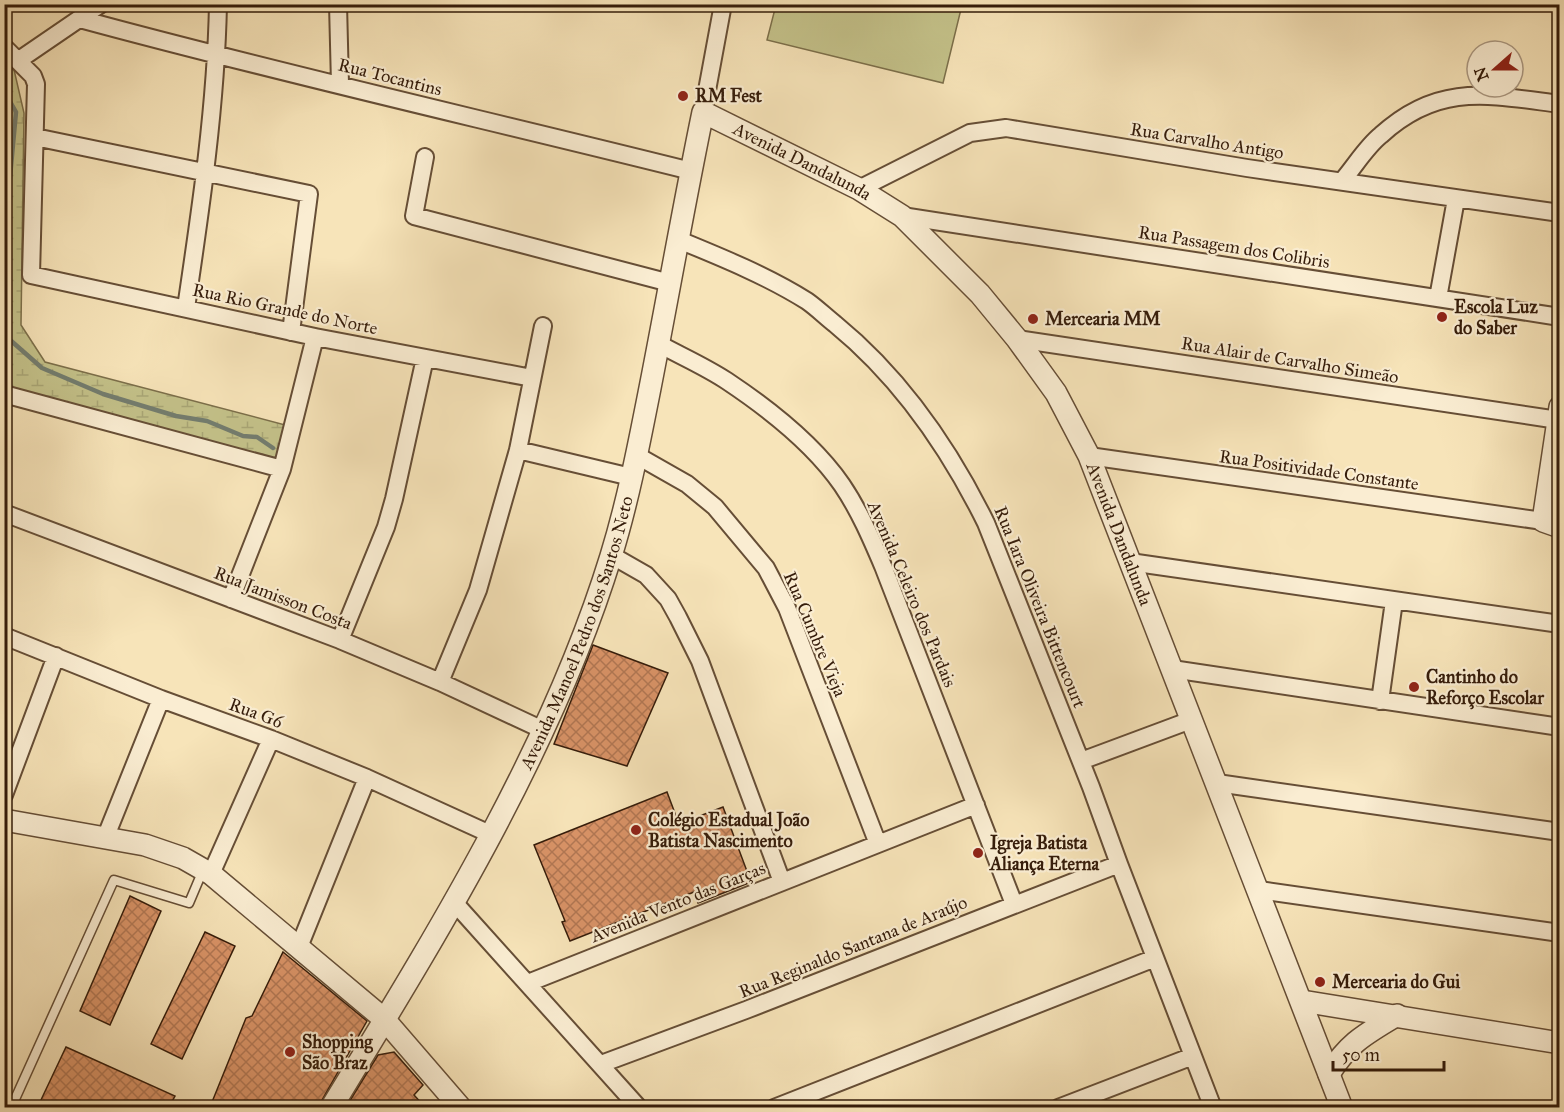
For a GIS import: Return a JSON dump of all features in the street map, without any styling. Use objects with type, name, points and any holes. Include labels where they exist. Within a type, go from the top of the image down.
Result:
[{"type":"street","points":[[19,60],[101,4]]},
{"type":"street","points":[[186,308],[206,172],[217,56],[218,4]]},
{"type":"street","points":[[338,4],[340,84]]},
{"type":"street","points":[[703,112],[723,4]]},
{"type":"street","name":"Rua Tocantins","points":[[80,19],[217,56],[691,171]]},
{"type":"street","points":[[4,47],[33,76],[36,84],[35,137],[309,194],[291,332]]},
{"type":"street","points":[[1342,181],[1379,136],[1420,107],[1445,98],[1468,95],[1501,96],[1560,104]]},
{"type":"street","name":"Avenida Manoel Pedro dos Santos Neto","points":[[331,1107],[490,834],[543,730],[582,638],[611,555],[631,477],[703,112]]},
{"type":"street","name":"Avenida Dandalunda","points":[[703,112],[859,189],[902,216],[980,294],[1017,339],[1056,393],[1089,456],[1342,1107]]},
{"type":"street","name":"Rua Carvalho Antigo","points":[[859,189],[970,133],[1006,128],[1247,168],[1560,213]]},
{"type":"street","name":"Rua Rio Grande do Norte","points":[[35,137],[31,275],[315,337],[532,378]]},
{"type":"street","points":[[425,157],[414,216],[670,283]]},
{"type":"street","points":[[1438,298],[1456,199]]},
{"type":"street","name":"Rua Passagem dos Colibris","points":[[902,216],[1560,317]]},
{"type":"street","name":"Rua Iara Oliveira Bittencourt","points":[[679,240],[739,264],[808,302],[861,344],[917,408],[966,483],[986,524],[1081,761],[1213,1107]]},
{"type":"street","points":[[440,682],[478,590],[518,450],[543,326]]},
{"type":"street","points":[[231,599],[282,469],[315,337]]},
{"type":"street","name":"Rua Alair de Carvalho Simeão","points":[[1017,339],[1559,414]]},
{"type":"street","name":"Avenida Celeiro dos Pardais","points":[[659,344],[726,380],[762,407],[818,454],[841,483],[861,515],[883,566],[1014,904]]},
{"type":"street","points":[[339,640],[386,527],[425,358]]},
{"type":"street","points":[[4,394],[282,469]]},
{"type":"street","points":[[1551,524],[1559,414]]},
{"type":"street","points":[[518,450],[631,477]]},
{"type":"street","name":"Rua Cumbre Vieja","points":[[636,455],[687,484],[715,507],[766,568],[787,608],[878,844]]},
{"type":"street","name":"Rua Positividade Constante","points":[[1089,456],[1551,524]]},
{"type":"street","name":"Rua Jamisson Costa","points":[[4,513],[339,640],[440,682],[543,730]]},
{"type":"street","points":[[611,555],[646,575],[668,599],[678,617],[700,662],[782,882]]},
{"type":"street","points":[[1130,562],[1560,624]]},
{"type":"street","points":[[1380,701],[1394,600]]},
{"type":"street","name":"Rua G6","points":[[4,636],[367,778],[490,834]]},
{"type":"street","points":[[4,795],[56,656]]},
{"type":"street","points":[[1172,669],[1560,727]]},
{"type":"street","points":[[106,837],[161,699]]},
{"type":"street","points":[[1081,761],[1191,720]]},
{"type":"street","points":[[207,872],[271,739]]},
{"type":"street","points":[[299,947],[367,778]]},
{"type":"street","points":[[1217,783],[1560,832]]},
{"type":"street","name":"Avenida Vento das Garças","points":[[528,982],[976,805]]},
{"type":"street","points":[[4,820],[106,837],[163,850],[207,872],[384,1019],[461,1107]]},
{"type":"street","name":"Rua Reginaldo Santana de Araújo","points":[[601,1064],[746,1010],[1119,864]]},
{"type":"street","points":[[1259,890],[1560,933]]},
{"type":"street","points":[[453,901],[639,1107]]},
{"type":"street","points":[[774,1107],[1155,958]]},
{"type":"street","points":[[1302,1001],[1560,1042]]},
{"type":"street","points":[[1329,1074],[1354,1042],[1397,1015]]},
{"type":"street","points":[[1058,1107],[1193,1056]]},
{"type":"lane","points":[[11,1107],[114,880],[189,903],[207,872]]},
{"type":"green space","points":[[776,4],[962,5],[943,83],[767,40]]},
{"type":"green space","points":[[4,54],[12,61],[24,113],[21,325],[45,362],[289,426],[279,461],[5,386]]},
{"type":"building","points":[[593,645],[668,673],[627,766],[554,744]]},
{"type":"building","points":[[667,792],[679,824],[723,807],[751,882],[698,903],[694,892],[570,941],[562,922],[565,921],[534,845]]},
{"type":"building","points":[[130,896],[161,911],[110,1025],[80,1011]]},
{"type":"building","points":[[205,932],[235,946],[182,1059],[151,1044]]},
{"type":"building","name":"Shopping São Braz","points":[[283,952],[367,1021],[318,1107],[210,1107],[246,1018],[252,1016]]},
{"type":"building","points":[[66,1047],[175,1096],[169,1107],[53,1107],[40,1102]]},
{"type":"building","points":[[394,1052],[423,1085],[414,1095],[425,1107],[346,1107],[378,1055]]},
{"type":"waterway","points":[[4,91],[16,112],[4,242]]},
{"type":"waterway","points":[[4,293],[10,305],[9,339],[42,368],[103,394],[176,416],[207,421],[243,436],[257,437],[273,448]]},
{"type":"place","name":"RM Fest","points":[[683,96]]},
{"type":"place","name":"Escola Luz do Saber","points":[[1442,317]]},
{"type":"place","name":"Mercearia MM","points":[[1033,319]]},
{"type":"place","name":"Cantinho do Reforço Escolar","points":[[1414,687]]},
{"type":"place","name":"Colégio Estadual João Batista Nascimento","points":[[636,830]]},
{"type":"place","name":"Igreja Batista Aliança Eterna","points":[[978,853]]},
{"type":"place","name":"Mercearia do Gui","points":[[1320,982]]},
{"type":"place","name":"Shopping São Braz","points":[[290,1052]]}]
